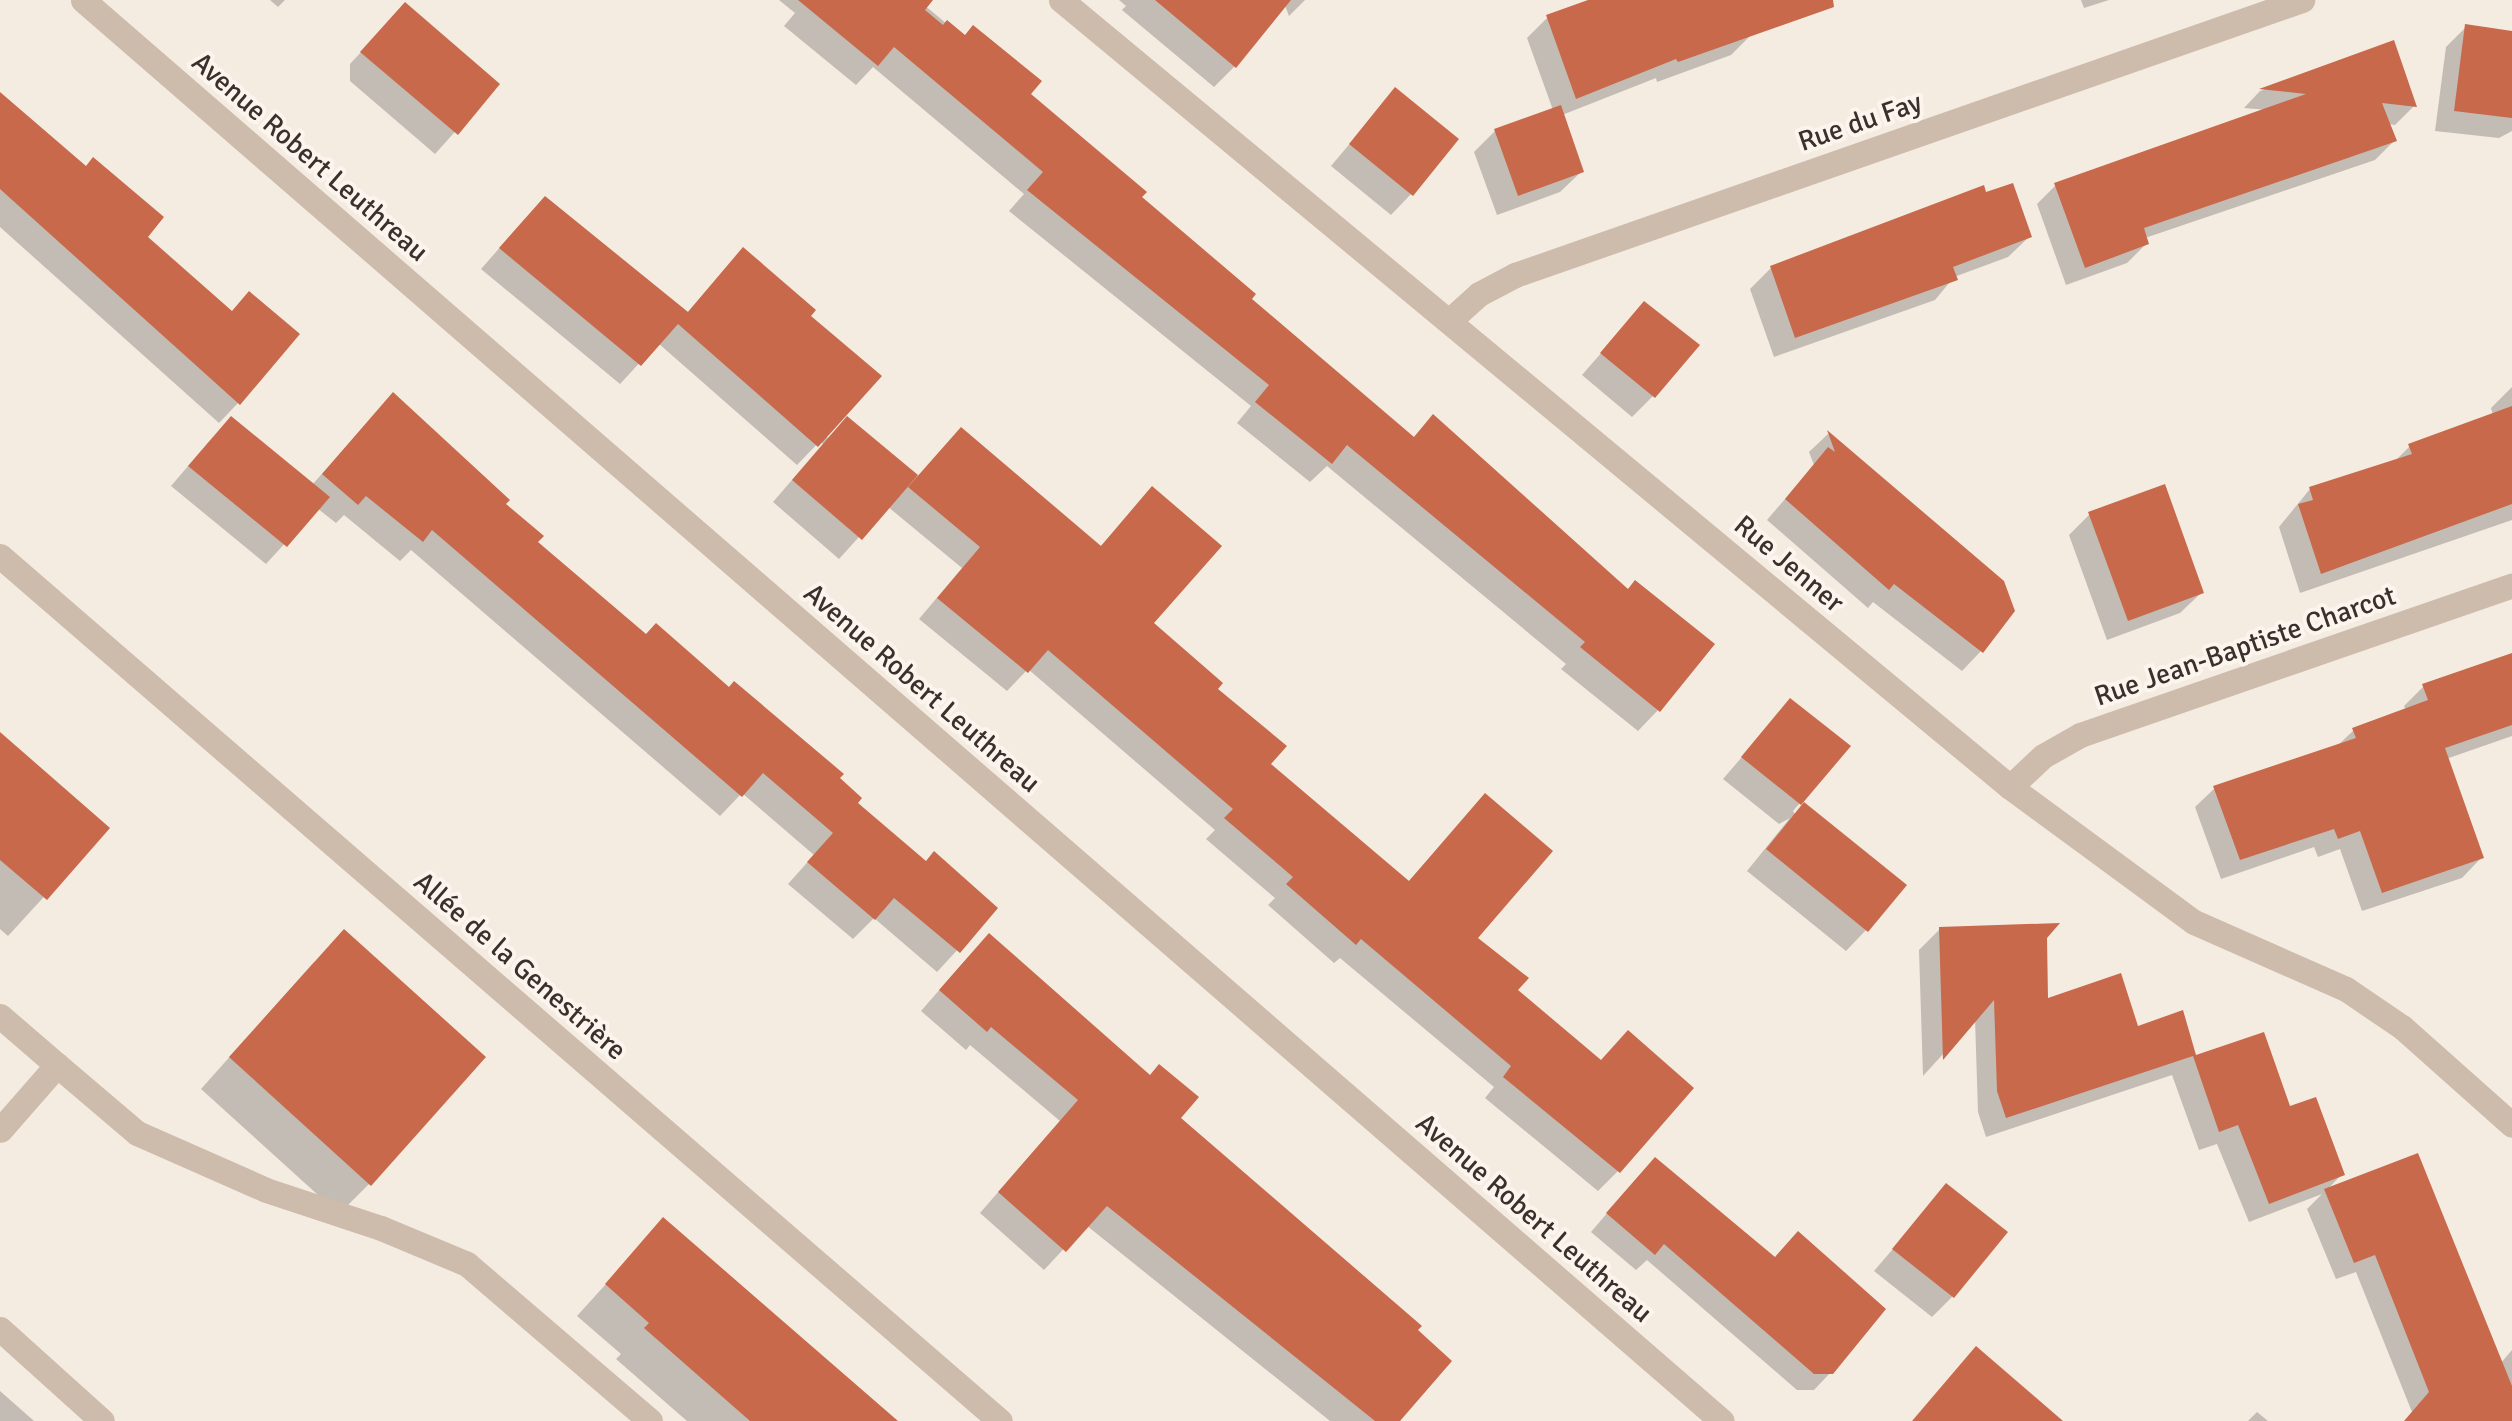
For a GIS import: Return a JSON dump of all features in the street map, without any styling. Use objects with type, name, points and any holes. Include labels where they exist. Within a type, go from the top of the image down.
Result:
[{"type":"street","name":"Avenue Robert Leuthreau","points":[[83,0],[1722,1421]]},
{"type":"street","name":"Rue Jenner","points":[[1061,0],[2010,786],[2194,922],[2346,989],[2402,1027],[2512,1125]]},
{"type":"street","name":"Rue du Fay","points":[[1449,321],[1478,294],[1515,275],[2302,0]]},
{"type":"street","name":"Allée de la Genestrière","points":[[0,556],[1000,1421]]},
{"type":"street","name":"Rue Jean-Baptiste Charcot","points":[[2010,786],[2043,756],[2080,734],[2512,585]]},
{"type":"street","points":[[0,1016],[137,1133],[266,1190],[381,1228],[468,1264],[650,1421]]},
{"type":"street","points":[[0,1130],[57,1065]]},
{"type":"street","points":[[0,1329],[102,1421]]},
{"type":"building","points":[[798,0],[933,0],[925,10],[943,25],[947,20],[965,35],[973,25],[1042,81],[1031,94],[1147,192],[1142,197],[1256,294],[1252,299],[1414,437],[1433,414],[1628,589],[1635,580],[1715,644],[1660,712],[1580,647],[1585,642],[1347,445],[1332,464],[1255,402],[1269,385],[1027,190],[1043,172],[894,47],[878,66]]},
{"type":"building","points":[[1155,0],[1291,0],[1236,68]]},
{"type":"building","points":[[1588,0],[1833,0],[1834,7],[1678,62],[1676,59],[1576,99],[1546,15]]},
{"type":"building","points":[[405,2],[500,84],[458,135],[360,52]]},
{"type":"building","points":[[2465,24],[2512,31],[2512,118],[2454,111]]},
{"type":"building","points":[[2394,40],[2417,107],[2382,103],[2397,141],[2144,228],[2149,244],[2085,268],[2054,183],[2306,94],[2259,89]]},
{"type":"building","points":[[1395,87],[1459,139],[1413,196],[1349,144]]},
{"type":"building","points":[[0,92],[86,166],[93,157],[164,217],[148,237],[232,311],[249,291],[300,334],[240,405],[0,189]]},
{"type":"building","points":[[1561,105],[1584,172],[1518,196],[1494,129]]},
{"type":"building","points":[[2013,183],[2032,237],[1953,267],[1958,280],[1795,338],[1770,266],[1984,185],[1986,192]]},
{"type":"building","points":[[545,196],[688,312],[743,247],[816,310],[811,316],[882,376],[818,447],[678,324],[641,366],[499,248]]},
{"type":"building","points":[[1644,301],[1700,345],[1655,398],[1600,353]]},
{"type":"building","points":[[393,392],[510,500],[506,504],[544,536],[538,542],[646,634],[656,623],[729,687],[734,681],[844,774],[840,778],[862,798],[858,803],[926,861],[934,851],[998,908],[960,953],[894,898],[875,920],[807,862],[833,833],[763,773],[742,797],[432,530],[423,542],[366,496],[358,505],[322,474]]},
{"type":"building","points":[[2512,406],[2512,504],[2321,574],[2298,504],[2313,500],[2309,487],[2412,454],[2408,444]]},
{"type":"building","points":[[231,416],[330,497],[287,547],[188,466]]},
{"type":"building","points":[[847,416],[918,475],[862,540],[792,480]]},
{"type":"building","points":[[961,427],[1101,546],[1152,486],[1222,546],[1154,623],[1223,683],[1218,689],[1287,746],[1271,764],[1409,881],[1485,793],[1553,851],[1478,938],[1529,978],[1518,990],[1601,1060],[1628,1030],[1694,1088],[1620,1173],[1503,1077],[1511,1066],[1361,939],[1356,945],[1286,884],[1293,877],[1224,818],[1233,809],[1048,650],[1028,673],[937,598],[980,547],[908,487]]},
{"type":"building","points":[[1827,430],[2004,581],[2015,611],[1983,653],[1894,584],[1889,590],[1785,499],[1828,447],[1835,452]]},
{"type":"building","points":[[2165,484],[2204,593],[2128,621],[2088,512]]},
{"type":"building","points":[[2512,653],[2512,725],[2445,748],[2484,858],[2382,893],[2360,831],[2338,839],[2334,829],[2240,860],[2213,786],[2356,738],[2352,728],[2428,700],[2422,684]]},
{"type":"building","points":[[1790,698],[1851,746],[1801,805],[1741,757]]},
{"type":"building","points":[[0,732],[110,828],[47,900],[0,860]]},
{"type":"building","points":[[1804,802],[1907,885],[1868,932],[1766,849]]},
{"type":"building","points":[[2060,923],[2047,938],[2048,998],[2121,973],[2138,1026],[2183,1010],[2196,1055],[2264,1032],[2290,1106],[2316,1097],[2345,1175],[2269,1204],[2238,1125],[2219,1132],[2193,1056],[2006,1118],[1997,1091],[1994,1000],[1943,1060],[1939,927]]},
{"type":"building","points":[[344,929],[486,1057],[371,1186],[229,1057]]},
{"type":"building","points":[[989,933],[1150,1075],[1159,1064],[1199,1097],[1181,1118],[1422,1326],[1418,1330],[1452,1361],[1400,1421],[1375,1421],[1107,1206],[1066,1252],[998,1192],[1078,1100],[991,1027],[987,1032],[939,990]]},
{"type":"building","points":[[2418,1153],[2512,1386],[2512,1421],[2404,1421],[2429,1392],[2375,1255],[2354,1263],[2324,1189]]},
{"type":"building","points":[[1655,1157],[1775,1257],[1798,1231],[1886,1309],[1833,1374],[1814,1374],[1664,1244],[1655,1255],[1606,1213]]},
{"type":"building","points":[[1946,1183],[2008,1232],[1954,1298],[1892,1249]]},
{"type":"building","points":[[663,1217],[898,1421],[750,1421],[644,1328],[649,1323],[605,1284]]},
{"type":"building","points":[[1976,1346],[2063,1421],[1912,1421]]}]
